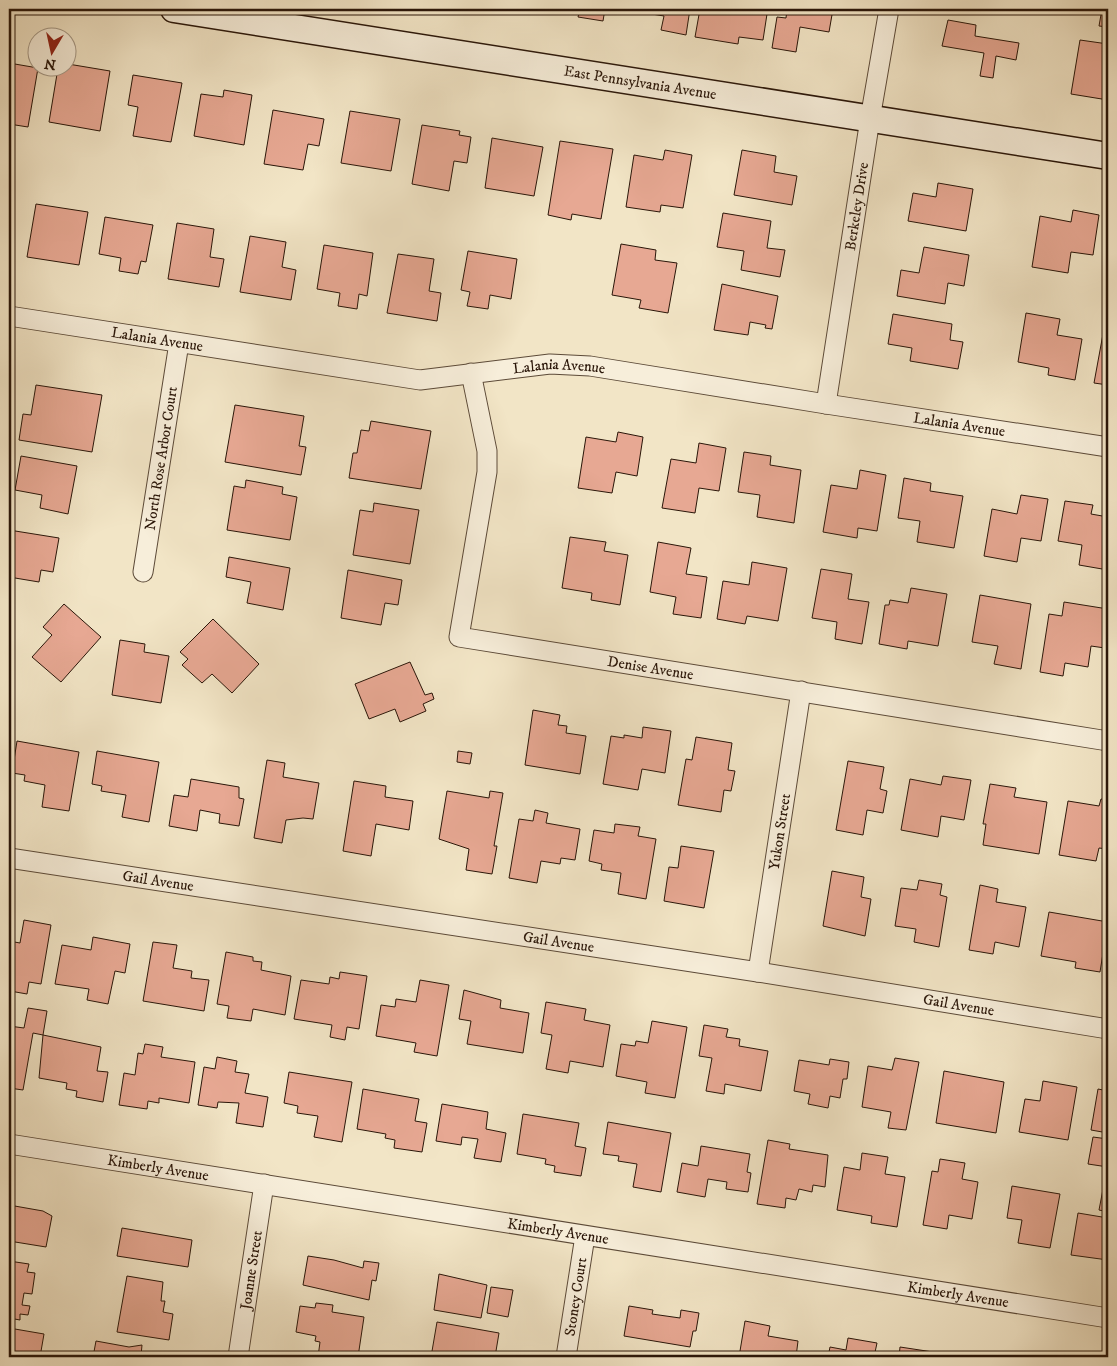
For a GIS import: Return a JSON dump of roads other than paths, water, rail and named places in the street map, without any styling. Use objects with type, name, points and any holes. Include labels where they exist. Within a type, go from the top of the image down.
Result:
[{"type":"street","name":"East Pennsylvania Avenue","points":[[174,9],[1108,156]]},
{"type":"street","name":"Berkeley Drive","points":[[826,404],[889,9]]},
{"type":"street","name":"Lalania Avenue","points":[[9,316],[420,380],[550,364],[590,366],[826,404],[1108,446]]},
{"type":"street","name":"North Rose Arbor Court","points":[[143,572],[179,343]]},
{"type":"street","name":"Denise Avenue","points":[[471,373],[487,452],[487,472],[459,637],[1108,741]]},
{"type":"street","name":"Yukon Street","points":[[758,972],[801,691]]},
{"type":"street","name":"Gail Avenue","points":[[9,858],[758,972],[1108,1029]]},
{"type":"street","name":"Kimberly Avenue","points":[[9,1144],[1108,1318]]},
{"type":"street","name":"Joanne Street","points":[[238,1357],[264,1184]]},
{"type":"street","name":"Stoney Court","points":[[566,1357],[585,1236]]}]
